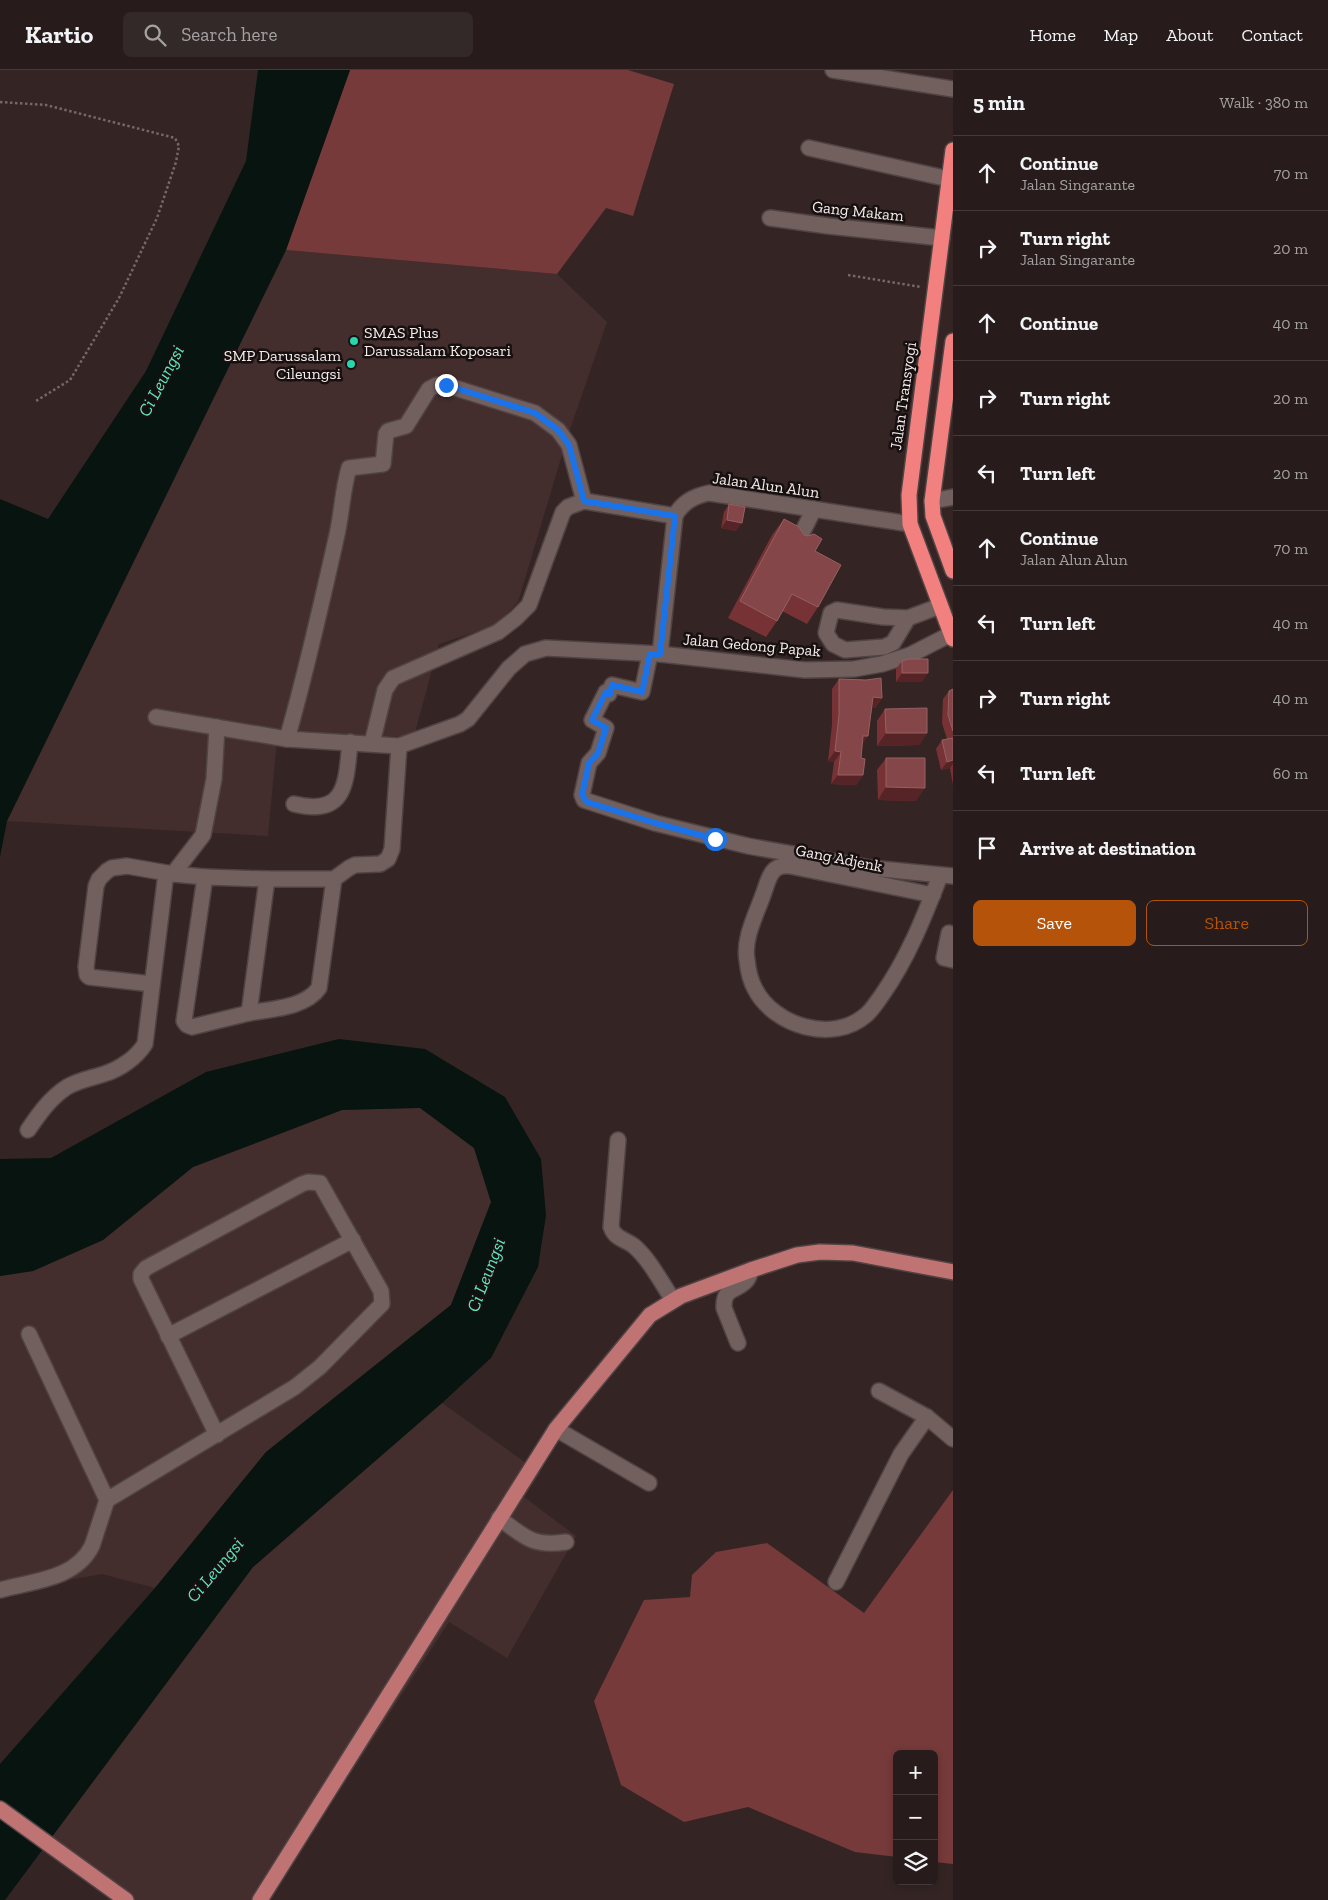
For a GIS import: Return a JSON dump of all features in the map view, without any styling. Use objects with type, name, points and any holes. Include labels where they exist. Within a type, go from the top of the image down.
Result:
[{"type":"highway","name":"Jalan Transyogi","points":[[952,637],[910,524],[909,495],[953,150]]},
{"type":"highway","points":[[953,341],[949,393],[932,500],[933,516],[953,571]]},
{"type":"main road","points":[[260,1900],[556,1428],[650,1315],[673,1300],[796,1255],[820,1252],[853,1253],[953,1272]]},
{"type":"main road","points":[[0,1809],[126,1900]]},
{"type":"street","points":[[833,70],[953,89]]},
{"type":"street","points":[[809,148],[949,179]]},
{"type":"street","name":"Gang Makam","points":[[770,218],[942,238]]},
{"type":"street","points":[[286,739],[310,655],[340,524],[345,496],[343,490],[350,468],[382,464],[386,434],[388,431],[406,426],[429,389],[437,385],[446,385],[535,413],[558,430],[569,445],[584,501]]},
{"type":"street","name":"Jalan Alun Alun","points":[[675,516],[679,507],[686,502],[697,495],[709,493],[910,524]]},
{"type":"street","points":[[932,500],[953,497]]},
{"type":"street","points":[[372,744],[385,690],[393,678],[498,632],[529,605],[563,512],[573,504],[584,501],[675,516],[655,654],[642,692],[612,685],[610,694],[606,692],[592,720],[606,728],[598,753],[589,763],[582,795],[587,802],[655,823],[748,846],[871,868],[946,876]]},
{"type":"street","points":[[797,543],[814,509]]},
{"type":"street","points":[[908,618],[892,643],[884,648],[845,650],[833,644],[826,632],[831,614],[837,610],[908,618],[940,606]]},
{"type":"street","name":"Jalan Gedong Papak","points":[[399,746],[460,724],[468,718],[509,668],[525,654],[546,648],[655,654],[805,670],[854,669],[882,664],[910,655],[952,637]]},
{"type":"street","points":[[152,984],[89,977],[86,967],[96,886],[99,879],[112,868],[127,866],[205,877],[334,879],[355,865],[380,864],[388,860],[392,849],[399,746],[286,739],[156,717]]},
{"type":"street","points":[[28,1130],[45,1106],[67,1087],[84,1079],[106,1074],[139,1053],[145,1044],[169,873],[203,835],[214,778],[217,728]]},
{"type":"street","points":[[294,804],[309,808],[322,807],[338,796],[344,788],[347,778],[350,742]]},
{"type":"street","name":"Gang Adjenk","points":[[933,895],[790,866],[775,868],[746,945],[751,980],[756,991],[770,1009],[791,1022],[818,1029],[844,1028],[854,1024],[866,1015],[896,975],[918,933],[933,895],[946,876]]},
{"type":"street","points":[[205,877],[184,1021],[192,1028],[299,1002],[315,994],[320,988],[334,879]]},
{"type":"street","points":[[249,1014],[268,879]]},
{"type":"street","points":[[949,933],[944,958],[953,960]]},
{"type":"street","points":[[618,1140],[611,1227],[618,1237],[633,1245],[645,1258],[673,1300]]},
{"type":"street","points":[[0,1590],[58,1575],[82,1559],[92,1546],[107,1500],[217,1435],[295,1387],[320,1367],[382,1304],[381,1291],[320,1183],[308,1182],[302,1184],[146,1268],[141,1274],[141,1279],[217,1435]]},
{"type":"street","points":[[168,1336],[353,1240]]},
{"type":"street","points":[[738,1343],[724,1308],[724,1303],[729,1291],[748,1280],[752,1270]]},
{"type":"street","points":[[29,1334],[107,1500]]},
{"type":"street","points":[[879,1391],[927,1417],[953,1440]]},
{"type":"street","points":[[836,1582],[901,1454],[927,1417]]},
{"type":"street","points":[[556,1428],[649,1484]]},
{"type":"street","points":[[499,1518],[531,1541],[549,1544],[566,1542]]},
{"type":"path","points":[[0,102],[55,107],[175,138],[179,146],[176,162],[157,218],[119,298],[70,380],[36,401]]},
{"type":"path","points":[[848,275],[935,289]]},
{"type":"shaded area","points":[[350,70],[628,70],[674,84],[633,216],[606,208],[557,274],[286,250]]},
{"type":"shaded area","points":[[286,250],[557,274],[607,322],[567,438],[518,602],[496,625],[439,644],[414,736],[277,738],[268,836],[7,821]]},
{"type":"shaded area","points":[[420,1107],[474,1148],[491,1202],[451,1305],[266,1452],[155,1588],[102,1574],[0,1592],[0,1276],[33,1271],[103,1240],[193,1167],[342,1110]]},
{"type":"shaded area","points":[[442,1403],[540,1473],[524,1497],[576,1536],[507,1658],[449,1622],[268,1900],[126,1900],[45,1841],[253,1567]]},
{"type":"shaded area","points":[[953,1490],[953,1864],[938,1862],[938,1750],[893,1750],[893,1857],[855,1852],[748,1807],[684,1822],[621,1785],[594,1701],[644,1600],[690,1597],[692,1575],[716,1552],[767,1543],[864,1613]]},
{"type":"water","name":"Ci Leungsi","points":[[258,70],[350,70],[286,250],[7,821],[0,857],[0,499],[48,519],[146,371],[246,161]]},
{"type":"water","name":"Ci Leungsi","points":[[339,1039],[425,1049],[505,1097],[541,1159],[546,1215],[538,1267],[491,1358],[253,1567],[5,1900],[0,1900],[0,1764],[155,1588],[266,1452],[451,1305],[491,1202],[474,1148],[420,1108],[342,1110],[193,1167],[103,1240],[33,1271],[0,1276],[0,1159],[51,1158],[206,1072]]},
{"type":"building","points":[[729,504],[745,507],[742,523],[727,520]]},
{"type":"building","points":[[784,519],[799,527],[804,535],[814,534],[822,539],[815,551],[841,565],[818,607],[792,594],[777,621],[740,601]]},
{"type":"building","points":[[928,659],[928,673],[902,673],[902,661]]},
{"type":"building","points":[[881,678],[882,698],[873,697],[868,736],[863,736],[861,758],[865,759],[863,775],[838,775],[841,752],[835,751],[839,715],[839,679],[866,680]]},
{"type":"building","points":[[953,689],[953,731],[948,715],[949,691]]},
{"type":"building","points":[[927,708],[927,733],[886,733],[885,709]]},
{"type":"building","points":[[953,738],[953,760],[947,762],[942,740]]},
{"type":"building","points":[[886,758],[925,758],[925,788],[886,787]]},
{"type":"place","name":"SMAS Plus Darussalam Koposari","points":[[354,341]]},
{"type":"place","name":"SMP Darussalam Cileungsi","points":[[351,364]]},
{"type":"route","points":[[446,385],[535,413],[558,430],[569,445],[584,501],[675,516],[660,654],[650,654],[642,692],[612,685],[610,694],[606,692],[592,720],[606,728],[598,753],[589,763],[582,798],[587,802],[655,823],[715,839]]}]
